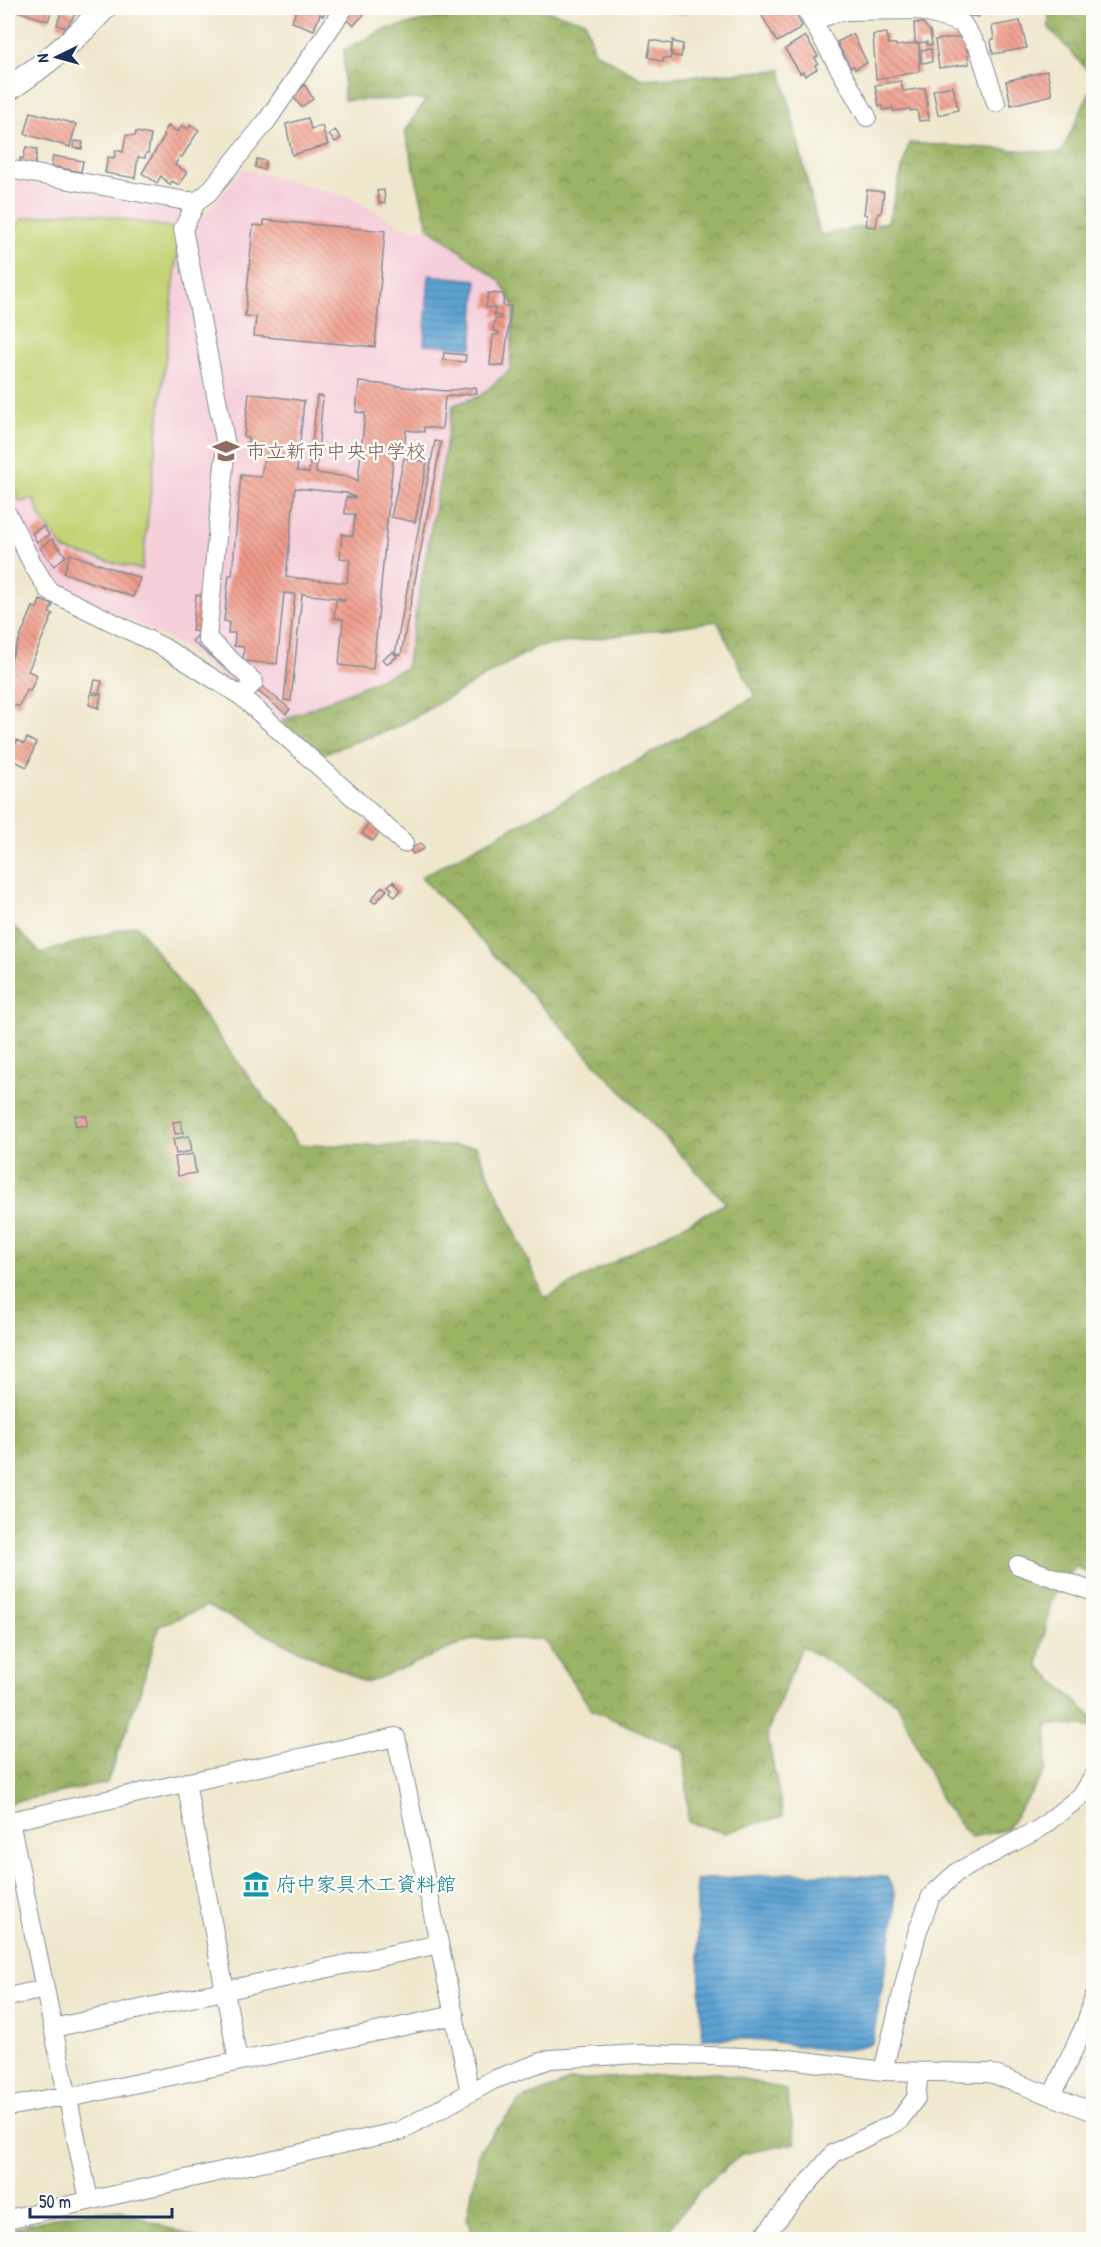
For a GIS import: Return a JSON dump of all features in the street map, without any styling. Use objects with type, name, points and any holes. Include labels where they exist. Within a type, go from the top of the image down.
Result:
[{"type":"main road","points":[[8,89],[33,73],[76,38],[104,8]]},
{"type":"street","points":[[241,696],[254,682],[207,638],[226,445],[183,229],[197,201],[208,193],[266,122],[344,8]]},
{"type":"street","points":[[867,117],[808,14],[918,10],[962,23],[979,49],[996,103]]},
{"type":"street","points":[[8,169],[186,201],[197,201]]},
{"type":"street","points":[[8,515],[49,591],[162,647],[241,696],[404,843]]},
{"type":"street","points":[[1018,1565],[1094,1592]]},
{"type":"street","points":[[89,2200],[45,1989],[16,1890],[10,1821],[396,1737],[470,2092]]},
{"type":"street","points":[[883,2072],[917,1933],[931,1896],[957,1872],[1039,1829],[1082,1795],[1094,1776]]},
{"type":"street","points":[[186,1782],[238,2061]]},
{"type":"street","points":[[53,2028],[439,1944]]},
{"type":"street","points":[[8,1997],[45,1989]]},
{"type":"street","points":[[1052,2096],[1086,2023],[1094,1997]]},
{"type":"street","points":[[8,2107],[52,2098],[68,2098],[454,2016]]},
{"type":"street","points":[[8,2218],[400,2132],[493,2080],[550,2059],[639,2054],[781,2058],[883,2072],[990,2073],[1094,2112]]},
{"type":"street","points":[[760,2240],[834,2153],[899,2121],[916,2098],[919,2072]]},
{"type":"shaded area","name":"市立新市中央中学校","points":[[243,168],[350,197],[410,230],[428,227],[500,281],[514,306],[510,370],[480,396],[453,405],[406,668],[281,721],[177,643],[61,587],[38,561],[8,498],[8,179],[206,215]]},
{"type":"green space","points":[[483,8],[533,8],[585,21],[595,52],[642,79],[781,70],[820,235],[888,222],[909,143],[1061,153],[1093,85],[1094,1577],[1076,1566],[1052,1598],[1038,1665],[1093,1718],[1093,1727],[1048,1724],[1046,1770],[1006,1830],[971,1837],[943,1803],[897,1702],[802,1646],[767,1733],[783,1816],[724,1833],[688,1822],[685,1751],[592,1710],[543,1639],[473,1639],[367,1683],[207,1606],[159,1626],[139,1695],[107,1783],[8,1803],[8,921],[41,953],[137,925],[299,1145],[476,1146],[545,1298],[726,1203],[421,877],[755,697],[717,621],[536,647],[397,727],[322,754],[281,721],[406,668],[453,405],[480,396],[510,370],[514,306],[500,281],[428,227],[405,132],[426,99],[344,100],[344,50],[383,30]]},
{"type":"green space","points":[[1049,8],[1093,8],[1093,76],[1049,28]]},
{"type":"green space","points":[[76,211],[180,229],[142,570],[65,550],[42,519],[33,498],[20,502],[8,477],[8,239],[22,219]]},
{"type":"green space","points":[[716,2072],[786,2090],[796,2143],[742,2154],[701,2189],[661,2239],[475,2239],[467,2219],[480,2149],[521,2100],[572,2080]]},
{"type":"green space","points":[[117,2209],[200,2239],[8,2240],[8,2230],[64,2215]]},
{"type":"water","points":[[429,275],[477,280],[472,348],[424,344]]},
{"type":"water","points":[[793,1873],[887,1877],[894,1892],[895,1915],[872,2043],[860,2047],[833,2050],[754,2039],[702,2039],[696,1880]]},
{"type":"building","points":[[8,8],[53,8],[48,21]]},
{"type":"building","points":[[297,8],[326,8],[323,16],[320,14],[314,30],[292,22]]},
{"type":"building","points":[[352,8],[391,8],[390,12],[367,11],[354,25],[345,19]]},
{"type":"building","points":[[667,8],[687,8],[686,15],[666,12]]},
{"type":"building","points":[[792,8],[802,26],[777,42],[758,9]]},
{"type":"building","points":[[963,8],[980,8],[979,17],[962,15]]},
{"type":"building","points":[[62,9],[76,13],[66,28],[57,25]]},
{"type":"building","points":[[1020,21],[1027,48],[993,54],[992,26]]},
{"type":"building","points":[[914,23],[923,23],[930,31],[932,45],[927,45],[927,42],[915,43]]},
{"type":"building","points":[[887,33],[888,44],[896,44],[896,46],[919,43],[919,72],[876,79],[873,35]]},
{"type":"building","points":[[853,34],[867,63],[855,69],[854,66],[850,67],[837,42]]},
{"type":"building","points":[[805,36],[818,56],[815,58],[818,63],[815,65],[817,69],[805,76],[803,72],[800,73],[785,49]]},
{"type":"building","points":[[965,36],[969,64],[939,68],[935,40]]},
{"type":"building","points":[[651,40],[672,44],[670,59],[664,58],[663,62],[648,57]]},
{"type":"building","points":[[673,40],[683,44],[681,57],[671,55]]},
{"type":"building","points":[[931,49],[932,62],[921,63],[921,50]]},
{"type":"building","points":[[1047,71],[1052,95],[1011,105],[1006,81]]},
{"type":"building","points":[[901,81],[903,91],[925,88],[929,120],[919,121],[917,110],[893,111],[893,108],[883,110],[883,106],[879,106],[875,85]]},
{"type":"building","points":[[305,85],[313,99],[301,107],[293,96]]},
{"type":"building","points":[[953,86],[958,110],[938,115],[933,90]]},
{"type":"building","points":[[31,112],[76,124],[70,147],[25,134]]},
{"type":"building","points":[[308,118],[311,129],[322,126],[328,145],[292,155],[286,124]]},
{"type":"building","points":[[182,125],[188,129],[190,125],[199,130],[175,165],[187,172],[179,185],[172,181],[170,185],[161,176],[157,183],[142,173],[168,126],[178,132]]},
{"type":"building","points":[[335,130],[341,138],[335,142],[329,135]]},
{"type":"building","points":[[136,132],[151,135],[148,153],[145,158],[138,157],[135,178],[105,173],[108,157],[114,158],[116,150],[123,152],[126,135],[135,136]]},
{"type":"building","points":[[74,141],[83,142],[82,149],[73,148]]},
{"type":"building","points":[[26,147],[37,149],[35,165],[20,162]]},
{"type":"building","points":[[53,156],[83,161],[81,172],[51,166]]},
{"type":"building","points":[[257,159],[266,161],[264,170],[255,167]]},
{"type":"building","points":[[384,190],[385,203],[379,203],[377,191]]},
{"type":"building","points":[[867,190],[884,192],[881,214],[878,213],[876,227],[866,226],[867,215],[864,214]]},
{"type":"building","points":[[264,220],[385,231],[375,347],[254,336],[256,317],[245,316],[253,225],[264,226]]},
{"type":"building","points":[[488,293],[504,294],[503,306],[511,306],[504,366],[490,365],[493,335],[498,335],[499,332],[493,331],[495,319],[500,319],[501,316],[494,315],[495,308],[486,307]]},
{"type":"building","points":[[444,353],[466,355],[465,362],[443,360]]},
{"type":"building","points":[[359,382],[445,391],[476,387],[477,393],[445,397],[442,429],[424,427],[424,432],[406,430],[404,451],[394,450],[373,669],[339,665],[343,619],[334,618],[336,600],[345,601],[345,599],[302,594],[291,701],[284,700],[295,594],[284,593],[277,664],[243,661],[244,647],[234,646],[235,633],[228,633],[229,622],[224,621],[229,575],[232,575],[241,475],[261,477],[264,456],[251,455],[251,449],[247,449],[249,438],[244,437],[249,393],[304,401],[297,471],[309,473],[317,396],[323,396],[316,473],[349,477],[358,481],[365,413],[356,412]],"holes":[[[295,488],[347,493],[356,498],[346,497],[345,514],[355,514],[353,536],[342,534],[340,558],[350,559],[347,583],[286,577]]]},
{"type":"building","points":[[435,441],[441,442],[401,655],[395,654]]},
{"type":"building","points":[[404,458],[427,462],[415,522],[391,517]]},
{"type":"building","points":[[43,526],[49,535],[37,542],[32,533]]},
{"type":"building","points":[[52,539],[66,556],[54,566],[40,548]]},
{"type":"building","points":[[70,554],[140,578],[133,597],[64,573]]},
{"type":"building","points":[[196,595],[203,596],[200,632],[192,631]]},
{"type":"building","points":[[40,600],[53,605],[49,613],[53,614],[28,671],[37,675],[19,707],[8,702],[8,666],[33,607],[37,608]]},
{"type":"building","points":[[197,636],[247,678],[243,683],[192,641]]},
{"type":"building","points":[[393,652],[397,657],[386,664],[382,659]]},
{"type":"building","points":[[95,680],[102,681],[99,693],[92,692]]},
{"type":"building","points":[[259,684],[290,709],[286,714],[255,689]]},
{"type":"building","points":[[98,693],[101,694],[99,708],[89,705],[91,694],[98,695]]},
{"type":"building","points":[[27,738],[36,743],[27,767],[8,758],[8,740],[16,743],[17,740],[24,744]]},
{"type":"building","points":[[369,822],[381,830],[373,841],[362,834]]},
{"type":"building","points":[[421,843],[424,849],[413,854],[410,849]]},
{"type":"building","points":[[393,881],[401,890],[395,897],[388,886]]},
{"type":"building","points":[[382,886],[387,890],[375,903],[371,900]]},
{"type":"building","points":[[75,1115],[87,1116],[87,1126],[75,1125]]},
{"type":"building","points":[[181,1121],[183,1133],[175,1134],[173,1122]]},
{"type":"building","points":[[189,1136],[192,1151],[176,1154],[173,1139]]},
{"type":"building","points":[[193,1154],[196,1173],[178,1176],[175,1157]]},
{"type":"place","name":"市立新市中央中学校","points":[[226,451]]},
{"type":"place","name":"府中家具木工資料館","points":[[256,1884]]}]
